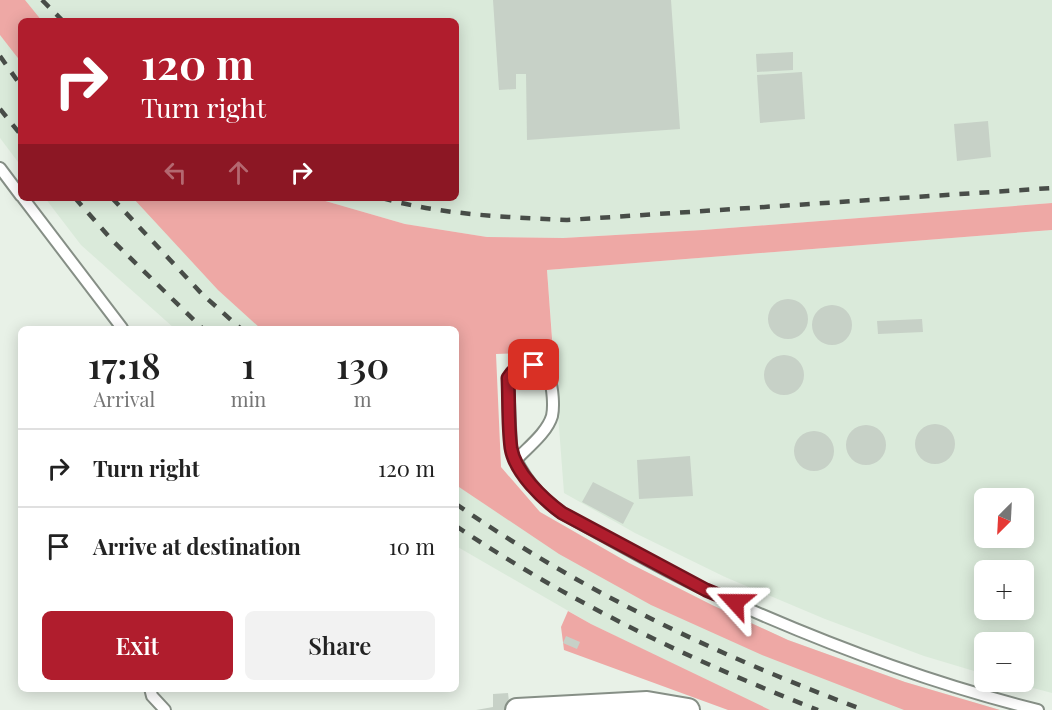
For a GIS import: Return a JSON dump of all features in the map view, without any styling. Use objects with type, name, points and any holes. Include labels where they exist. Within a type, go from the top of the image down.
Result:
[{"type":"street","points":[[517,710],[647,703],[688,710]]},
{"type":"lane","points":[[0,168],[18,192]]},
{"type":"lane","points":[[25,201],[120,326]]},
{"type":"lane","points":[[516,460],[547,426],[552,417],[549,378],[544,370],[534,365],[525,364],[513,369],[508,378],[511,449],[516,460],[534,489],[562,513],[706,590],[864,657],[1038,710]]},
{"type":"lane","points":[[151,692],[165,710]]},
{"type":"shaded area","points":[[0,0],[1052,0],[1052,203],[703,230],[563,238],[487,237],[405,224],[325,201],[459,201],[459,18],[18,18],[18,162],[0,138]]},
{"type":"shaded area","points":[[0,0],[25,0],[40,18],[18,18],[18,58],[0,35]]},
{"type":"shaded area","points":[[47,201],[162,201],[296,326],[172,326],[81,245]]},
{"type":"shaded area","points":[[136,201],[325,201],[405,224],[487,237],[563,238],[703,230],[1052,203],[1052,230],[547,270],[553,352],[496,354],[501,467],[540,512],[629,563],[788,640],[905,682],[1000,710],[904,710],[762,655],[651,605],[559,554],[459,487],[459,326],[258,326],[218,290]]},
{"type":"shaded area","points":[[1052,230],[1052,693],[1034,688],[1034,632],[974,632],[974,671],[924,656],[825,619],[725,577],[635,533],[564,493],[547,270]]},
{"type":"shaded area","points":[[459,459],[540,512],[629,563],[712,605],[788,640],[905,682],[1000,710],[770,710],[591,624],[459,548]]},
{"type":"shaded area","points":[[568,611],[770,710],[728,710],[564,650],[561,627]]},
{"type":"building","points":[[493,0],[671,0],[680,129],[527,140],[526,74],[516,74],[516,89],[499,90]]},
{"type":"building","points":[[793,52],[793,70],[757,72],[756,54]]},
{"type":"building","points":[[802,72],[805,119],[760,123],[757,75]]},
{"type":"building","points":[[988,121],[991,157],[957,161],[954,124]]},
{"type":"building","points":[[788,299],[802,305],[808,319],[802,333],[788,339],[774,333],[768,319],[774,305]]},
{"type":"building","points":[[832,305],[846,311],[852,325],[846,339],[832,345],[818,339],[812,325],[818,311]]},
{"type":"building","points":[[922,319],[923,332],[878,334],[877,321]]},
{"type":"building","points":[[784,355],[798,361],[804,375],[798,389],[784,395],[770,389],[764,375],[770,361]]},
{"type":"building","points":[[935,424],[949,430],[955,444],[949,458],[935,464],[921,458],[915,444],[921,430]]},
{"type":"building","points":[[866,425],[880,431],[886,445],[880,459],[866,465],[852,459],[846,445],[852,431]]},
{"type":"building","points":[[814,431],[828,437],[834,451],[828,465],[814,471],[800,465],[794,451],[800,437]]},
{"type":"building","points":[[690,456],[693,496],[639,499],[637,460]]},
{"type":"building","points":[[593,482],[634,503],[623,524],[582,502]]},
{"type":"building","points":[[566,636],[580,642],[577,649],[563,643]]},
{"type":"building","points":[[508,693],[510,710],[476,710],[493,707],[493,694]]},
{"type":"railway","points":[[42,0],[60,18]]},
{"type":"railway","points":[[0,56],[18,82]]},
{"type":"railway","points":[[0,109],[18,131]]},
{"type":"railway","points":[[394,201],[451,212],[567,220],[1052,188]]},
{"type":"railway","points":[[78,201],[111,239],[200,326]]},
{"type":"railway","points":[[115,201],[202,294],[238,326]]},
{"type":"railway","points":[[459,506],[552,565],[653,620],[758,668],[864,710]]},
{"type":"railway","points":[[459,528],[543,580],[632,628],[724,671],[818,710]]},
{"type":"route","points":[[534,365],[525,364],[513,369],[508,378],[511,449],[534,489],[562,513],[706,590],[735,602]]}]
